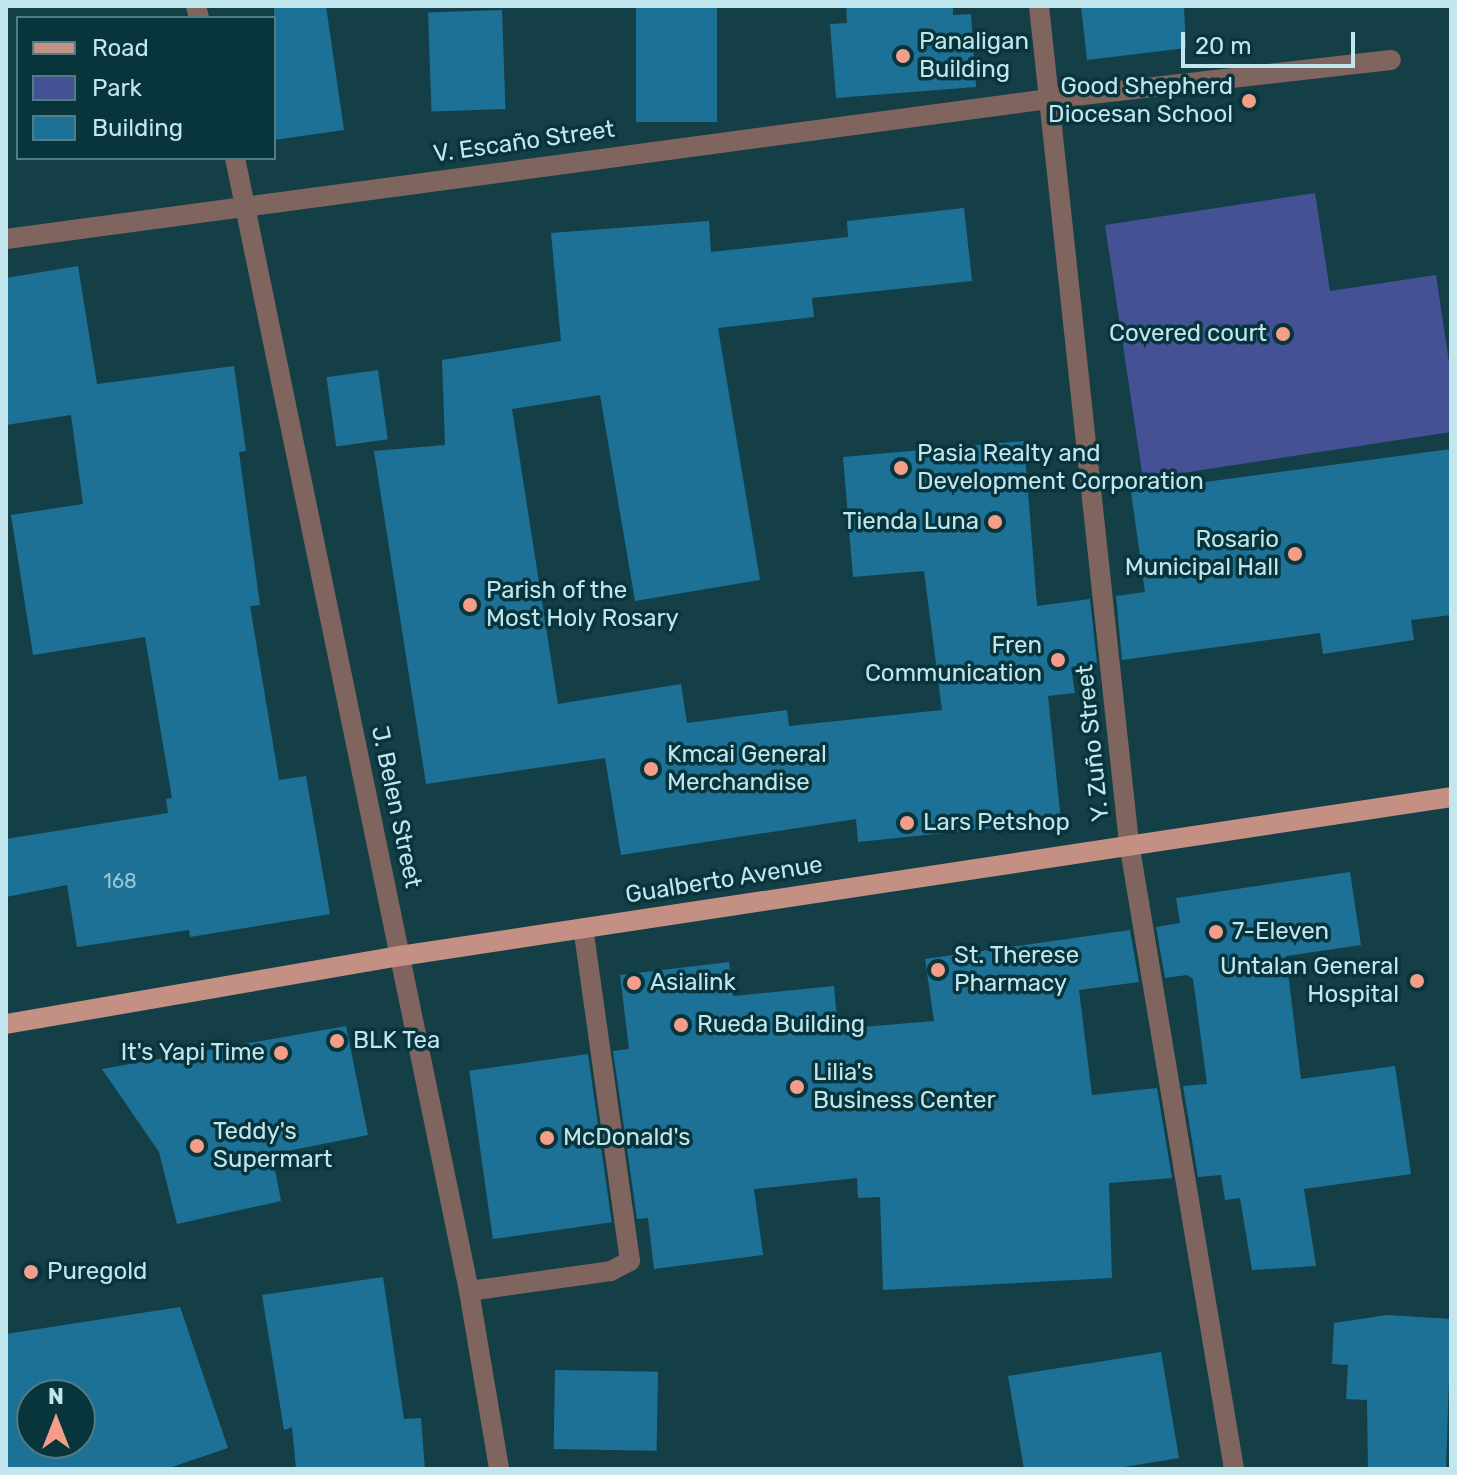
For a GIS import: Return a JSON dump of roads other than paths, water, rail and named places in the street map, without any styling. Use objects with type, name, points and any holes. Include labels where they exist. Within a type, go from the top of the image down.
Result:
[{"type":"main road","name":"Gualberto Avenue","points":[[6,1024],[400,956],[1129,843],[1451,797]]},
{"type":"street","name":"Y. Zuño Street","points":[[1039,6],[1129,843],[1234,1469]]},
{"type":"street","name":"V. Escaño Street","points":[[6,239],[1048,99],[1391,60]]},
{"type":"street","name":"J. Belen Street","points":[[236,160],[469,1291],[499,1469]]},
{"type":"street","points":[[469,1291],[611,1271],[630,1261],[583,928]]},
{"type":"place","name":"Panaligan Building","points":[[903,56]]},
{"type":"place","name":"Good Shepherd Diocesan School","points":[[1249,101]]},
{"type":"place","name":"Covered court","points":[[1283,334]]},
{"type":"place","name":"Pasia Realty and Development Corporation","points":[[901,468]]},
{"type":"place","name":"Tienda Luna","points":[[995,522]]},
{"type":"place","name":"Rosario Municipal Hall","points":[[1295,554]]},
{"type":"place","name":"Parish of the Most Holy Rosary","points":[[470,605]]},
{"type":"place","name":"Fren Communication","points":[[1058,660]]},
{"type":"place","name":"Kmcai General Merchandise","points":[[651,769]]},
{"type":"place","name":"Lars Petshop","points":[[907,823]]},
{"type":"place","name":"7-Eleven","points":[[1216,932]]},
{"type":"place","name":"St. Therese Pharmacy","points":[[938,970]]},
{"type":"place","name":"Untalan General Hospital","points":[[1417,981]]},
{"type":"place","name":"Asialink","points":[[634,983]]},
{"type":"place","name":"Rueda Building","points":[[681,1025]]},
{"type":"place","name":"BLK Tea","points":[[337,1041]]},
{"type":"place","name":"It's Yapi Time","points":[[281,1053]]},
{"type":"place","name":"Lilia's Business Center","points":[[797,1087]]},
{"type":"place","name":"McDonald's","points":[[547,1138]]},
{"type":"place","name":"Teddy's Supermart","points":[[197,1146]]},
{"type":"place","name":"Puregold","points":[[31,1272]]}]
